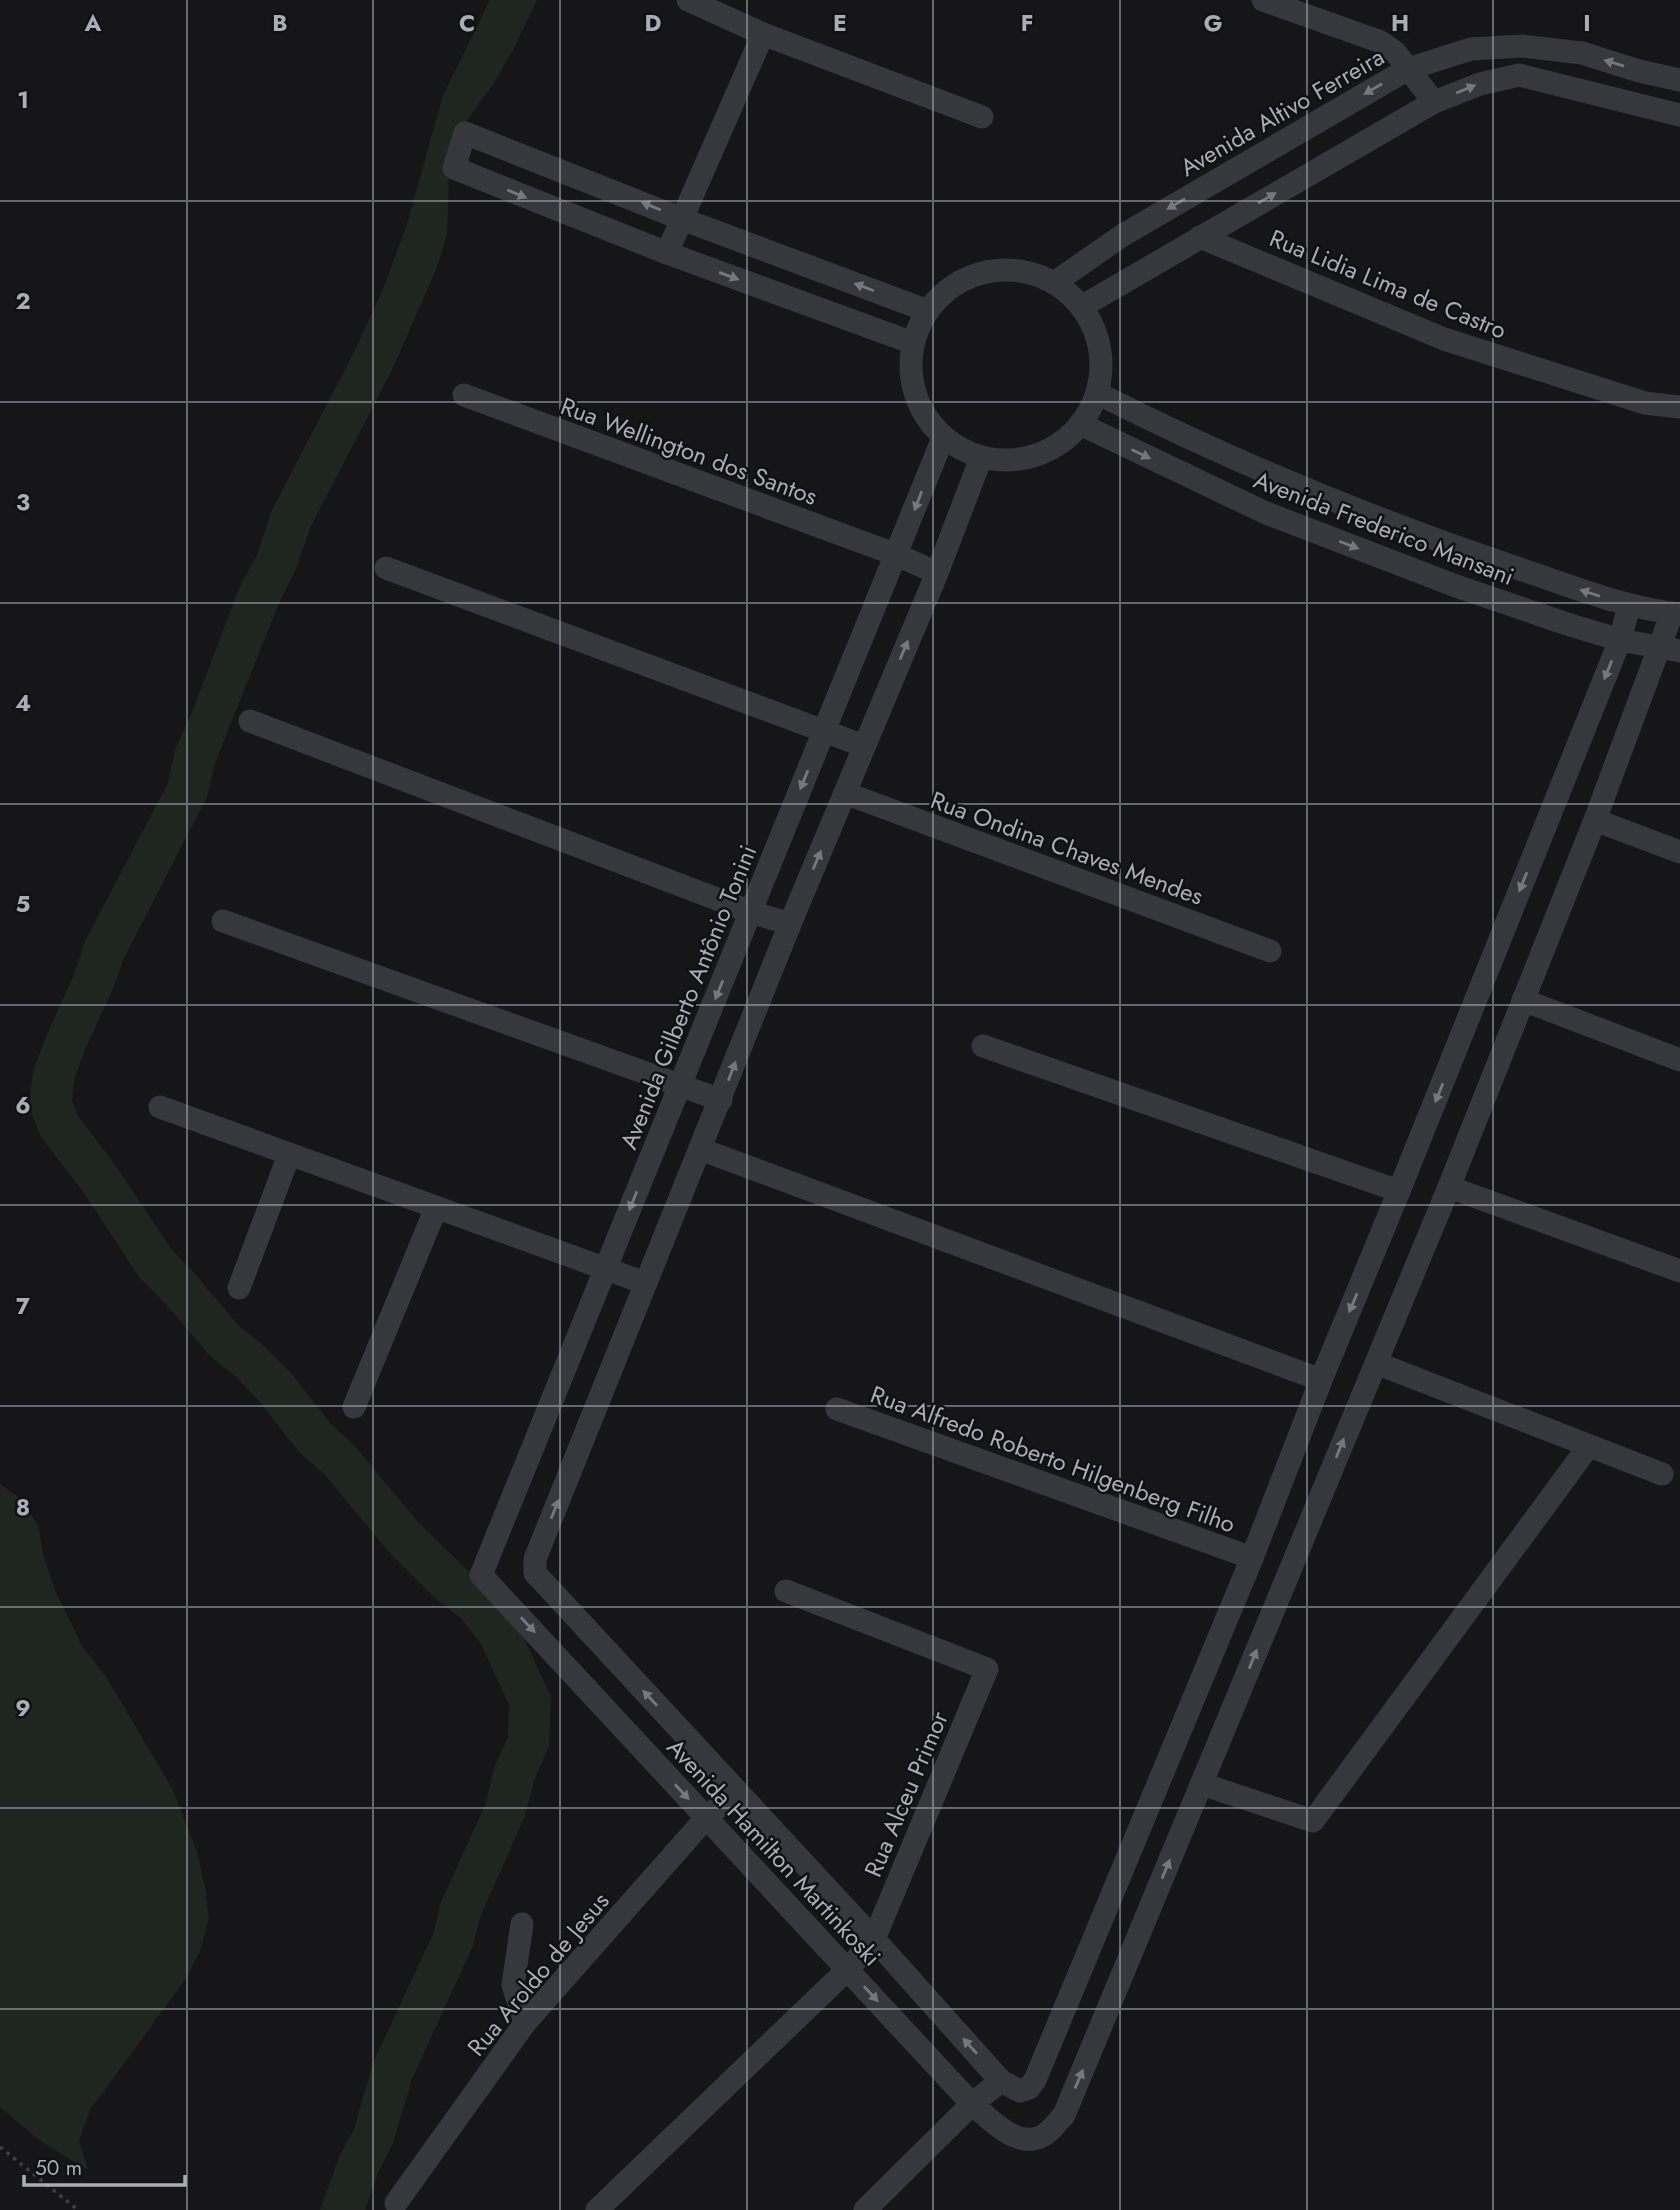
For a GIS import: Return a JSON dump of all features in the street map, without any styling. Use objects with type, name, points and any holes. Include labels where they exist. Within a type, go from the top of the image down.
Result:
[{"type":"street","points":[[688,0],[763,34],[982,117]]},
{"type":"street","points":[[1263,0],[1381,42],[1395,52],[1434,102]]},
{"type":"street","points":[[667,253],[763,34]]},
{"type":"street","name":"Avenida Altivo Ferreira","points":[[1054,283],[1123,235],[1408,69],[1471,49],[1522,46],[1582,53],[1639,71],[1680,80]]},
{"type":"street","points":[[1081,307],[1434,102],[1480,84],[1519,75],[1680,115]]},
{"type":"street","points":[[914,343],[667,253],[454,168],[466,133],[682,219],[928,311]]},
{"type":"street","name":"Rua Lidia Lima de Castro","points":[[1200,237],[1444,340],[1645,402],[1680,407]]},
{"type":"street","points":[[1021,271],[1054,283],[1081,307],[1091,322],[1097,339],[1100,375],[1097,393],[1080,424],[1061,442],[1039,454],[1006,461],[981,458],[943,438],[922,411],[915,395],[911,360],[919,326],[928,311],[953,286],[986,272],[1021,271]]},
{"type":"street","name":"Avenida Frederico Mansani","points":[[1097,393],[1294,483],[1474,554],[1629,606],[1676,614]]},
{"type":"street","name":"Rua Wellington dos Santos","points":[[464,395],[897,555],[937,573]]},
{"type":"street","name":"Avenida Frederico Mansani","points":[[1080,424],[1266,513],[1456,586],[1620,640],[1670,649]]},
{"type":"street","name":"Avenida Gilberto Antônio Tonini","points":[[481,1575],[943,438]]},
{"type":"street","points":[[160,1107],[645,1283],[790,924],[937,573],[981,458]]},
{"type":"street","points":[[386,568],[864,746]]},
{"type":"street","points":[[864,2210],[972,2104],[1011,2086],[1028,2088],[1035,2080],[1252,1558],[1321,1380],[1620,640],[1629,606]]},
{"type":"street","points":[[1588,1447],[1313,1821],[1202,1784],[1449,1187],[1595,820],[1670,649],[1676,614]]},
{"type":"street","points":[[250,721],[751,912],[790,924]]},
{"type":"street","name":"Rua Ondina Chaves Mendes","points":[[845,793],[1270,951]]},
{"type":"street","points":[[1595,820],[1680,852]]},
{"type":"street","points":[[223,921],[721,1100]]},
{"type":"street","points":[[1522,1000],[1680,1060]]},
{"type":"street","points":[[983,1046],[1399,1191]]},
{"type":"street","points":[[701,1149],[1321,1380]]},
{"type":"street","points":[[239,1288],[289,1155]]},
{"type":"street","points":[[1449,1187],[1680,1271]]},
{"type":"street","points":[[354,1407],[436,1208]]},
{"type":"street","name":"Avenida Hamilton Martinkoski","points":[[645,1283],[535,1559],[535,1573],[1011,2086]]},
{"type":"street","points":[[1376,1363],[1662,1474]]},
{"type":"street","name":"Rua Alfredo Roberto Hilgenberg Filho","points":[[837,1409],[1252,1558]]},
{"type":"street","name":"Avenida Hamilton Martinkoski","points":[[481,1575],[972,2104],[1007,2133],[1028,2139],[1044,2136],[1064,2115],[1202,1784]]},
{"type":"street","name":"Rua Alceu Primor","points":[[597,2210],[848,1969],[874,1939],[986,1669],[786,1591]]},
{"type":"street","name":"Rua Aroldo de Jesus","points":[[396,2203],[525,2023],[706,1818],[736,1791]]},
{"type":"street","points":[[522,1924],[513,1985],[525,2023]]},
{"type":"path","points":[[0,2147],[78,2210]]},
{"type":"shaded area","points":[[490,0],[537,0],[494,83],[460,130],[449,170],[447,236],[436,270],[392,370],[311,526],[215,763],[207,797],[124,958],[84,1052],[74,1080],[72,1101],[78,1116],[116,1166],[172,1250],[239,1326],[291,1373],[330,1423],[354,1445],[418,1522],[465,1568],[491,1589],[516,1621],[551,1697],[549,1746],[534,1781],[525,1816],[481,1915],[472,1948],[412,2079],[393,2143],[378,2173],[365,2210],[320,2210],[339,2157],[354,2129],[373,2063],[433,1934],[441,1902],[486,1803],[494,1768],[508,1737],[509,1705],[481,1644],[461,1618],[436,1599],[388,1551],[324,1474],[299,1452],[259,1401],[210,1356],[139,1277],[82,1190],[41,1137],[29,1107],[33,1071],[85,941],[168,783],[175,750],[240,586],[257,555],[272,510],[354,352],[383,289],[407,224],[443,95]]},
{"type":"shaded area","points":[[0,1484],[19,1498],[38,1525],[54,1588],[83,1648],[105,1675],[173,1790],[197,1852],[209,1918],[200,1951],[187,1977],[90,2110],[79,2141],[88,2170],[39,2140],[0,2107]]}]
